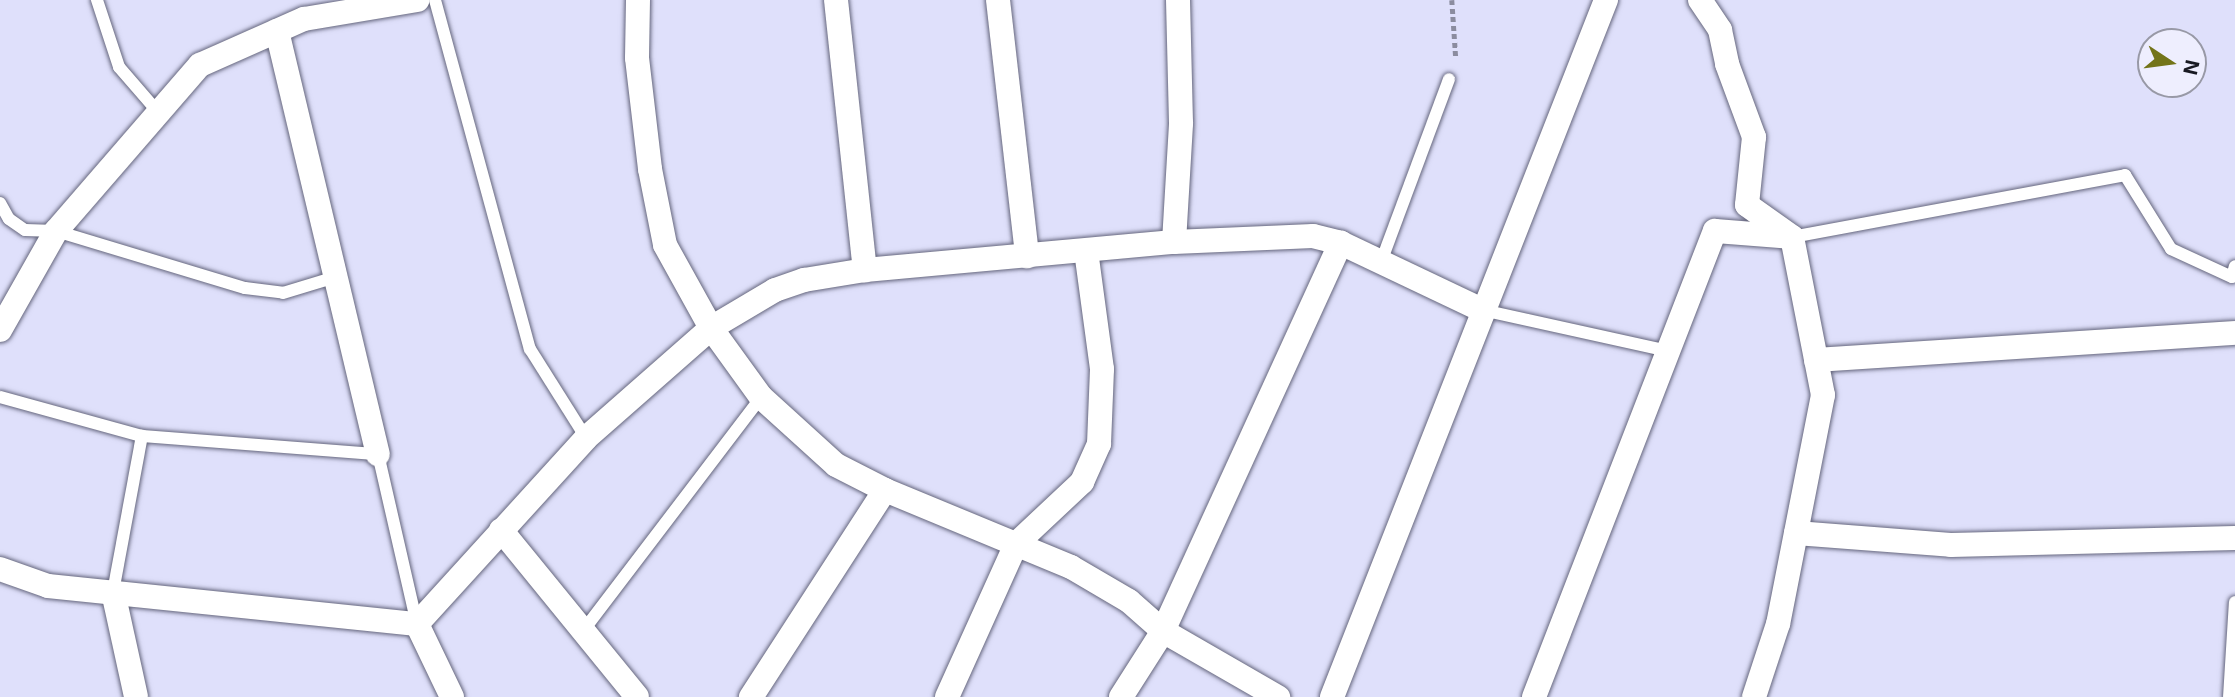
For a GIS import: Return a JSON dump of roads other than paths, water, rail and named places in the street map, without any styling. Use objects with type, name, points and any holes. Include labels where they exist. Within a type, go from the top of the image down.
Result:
[{"type":"street","points":[[0,330],[56,231],[200,65],[304,19],[417,0]]},
{"type":"street","points":[[638,0],[637,58],[650,169],[665,245],[711,328],[761,397],[836,465],[885,490],[1072,567],[1118,594],[1163,631],[1278,697]]},
{"type":"street","points":[[836,0],[865,270]]},
{"type":"street","points":[[998,0],[1027,256]]},
{"type":"street","points":[[1174,242],[1181,123],[1178,0]]},
{"type":"street","points":[[1332,697],[1606,0]]},
{"type":"street","points":[[1700,0],[1720,30],[1727,64],[1754,137],[1747,205],[1792,237],[1823,395],[1779,624],[1754,697]]},
{"type":"street","points":[[277,31],[378,454]]},
{"type":"street","points":[[1534,697],[1715,231],[1792,237]]},
{"type":"street","points":[[417,624],[586,438],[711,328],[775,290],[804,279],[865,270],[1174,242],[1313,236],[1342,243],[1482,310]]},
{"type":"street","points":[[1121,697],[1163,631],[1342,243]]},
{"type":"street","points":[[947,697],[1016,544],[1082,482],[1099,444],[1102,369],[1086,251]]},
{"type":"street","points":[[1816,360],[2235,334]]},
{"type":"street","points":[[751,697],[885,490]]},
{"type":"street","points":[[501,530],[638,697]]},
{"type":"street","points":[[1796,533],[1951,545],[2235,538]]},
{"type":"street","points":[[0,569],[48,586],[417,624]]},
{"type":"street","points":[[113,592],[136,697]]},
{"type":"street","points":[[417,624],[452,697]]},
{"type":"lane","points":[[97,0],[119,67],[158,112]]},
{"type":"lane","points":[[435,0],[530,349],[586,438]]},
{"type":"lane","points":[[1381,262],[1449,79]]},
{"type":"lane","points":[[1792,237],[2125,174],[2171,249],[2234,276]]},
{"type":"lane","points":[[0,203],[9,219],[25,230],[56,231],[245,288],[283,293],[336,278]]},
{"type":"lane","points":[[1482,310],[1669,351]]},
{"type":"lane","points":[[0,397],[142,436],[378,454],[417,624]]},
{"type":"lane","points":[[583,631],[761,397]]},
{"type":"lane","points":[[113,592],[142,436]]},
{"type":"lane","points":[[2229,697],[2235,602]]}]
